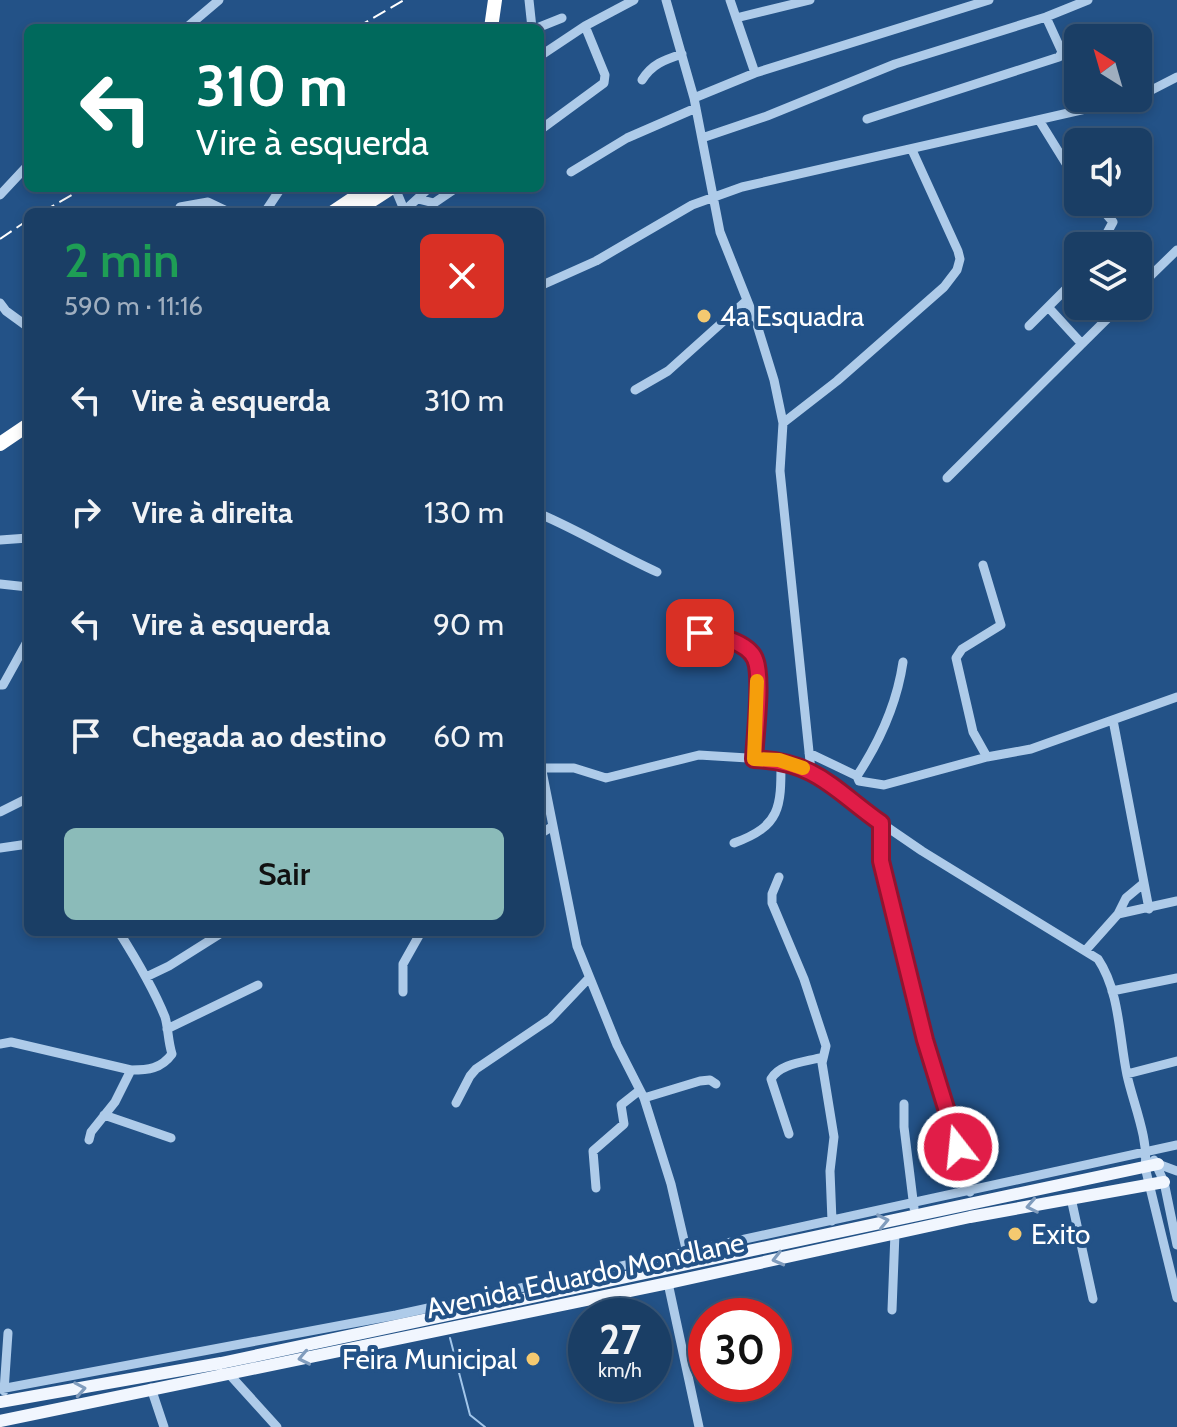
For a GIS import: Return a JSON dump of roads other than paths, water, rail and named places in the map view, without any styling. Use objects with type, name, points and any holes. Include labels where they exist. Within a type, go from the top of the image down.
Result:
[{"type":"highway","points":[[492,24],[495,0]]},
{"type":"highway","points":[[339,208],[363,192]]},
{"type":"highway","points":[[360,208],[386,192]]},
{"type":"highway","points":[[0,433],[24,417]]},
{"type":"highway","points":[[0,444],[24,428]]},
{"type":"main road","name":"Avenida Eduardo Mondlane","points":[[0,1421],[895,1233],[973,1204],[1152,1166]]},
{"type":"main road","name":"Avenida Eduardo Mondlane","points":[[2,1396],[145,1378],[665,1269],[688,1257],[832,1233],[914,1208],[937,1217],[1164,1182]]},
{"type":"main road","points":[[665,1269],[668,1283]]},
{"type":"street","points":[[191,24],[219,0]]},
{"type":"street","points":[[529,0],[534,24]]},
{"type":"street","points":[[544,53],[585,26],[634,0]]},
{"type":"street","points":[[666,0],[695,103],[724,244],[757,325],[783,423],[780,471],[811,771]]},
{"type":"street","points":[[730,0],[755,73]]},
{"type":"street","points":[[736,18],[810,0]]},
{"type":"street","points":[[571,172],[627,138],[755,73],[989,0]]},
{"type":"street","points":[[702,138],[767,116],[895,64],[1046,17],[1088,0]]},
{"type":"street","points":[[867,119],[1059,57],[1062,52],[1046,17]]},
{"type":"street","points":[[544,25],[562,18]]},
{"type":"street","points":[[544,127],[604,83],[605,75],[585,26]]},
{"type":"street","points":[[642,80],[649,69],[659,62],[682,54]]},
{"type":"street","points":[[1152,89],[1177,77]]},
{"type":"street","points":[[544,284],[596,261],[692,205],[712,197],[809,170],[912,150],[1073,112]]},
{"type":"street","points":[[1039,120],[1064,160]]},
{"type":"street","points":[[783,423],[874,350],[944,287],[957,270],[960,259],[958,251],[912,150]]},
{"type":"street","points":[[0,195],[24,169]]},
{"type":"street","points":[[408,208],[425,192]]},
{"type":"street","points":[[418,199],[434,203],[450,192]]},
{"type":"street","points":[[180,207],[208,202],[221,208]]},
{"type":"street","points":[[1152,274],[1177,250]]},
{"type":"street","points":[[1029,326],[1064,292]]},
{"type":"street","points":[[635,390],[668,371],[746,301]]},
{"type":"street","points":[[0,303],[24,324]]},
{"type":"street","points":[[1049,308],[1082,344]]},
{"type":"street","points":[[947,478],[1106,320]]},
{"type":"street","points":[[544,516],[657,572]]},
{"type":"street","points":[[0,540],[24,538]]},
{"type":"street","points":[[983,565],[1001,625],[962,649],[956,658],[973,732],[987,757]]},
{"type":"street","points":[[0,584],[24,587]]},
{"type":"street","points":[[688,632],[725,639],[740,645],[754,657],[758,698],[754,759]]},
{"type":"street","points":[[1,688],[24,647]]},
{"type":"street","points":[[857,776],[879,738],[899,687],[903,662]]},
{"type":"street","points":[[809,753],[857,776],[859,781],[884,785],[987,757],[1031,749],[1177,697]]},
{"type":"street","points":[[1113,720],[1149,909]]},
{"type":"street","points":[[544,764],[574,768],[606,778],[699,755],[723,755],[781,762],[811,771],[881,823],[1098,959],[1106,971],[1112,991],[1127,1074],[1152,1166],[1164,1182],[1177,1245]]},
{"type":"street","points":[[734,843],[766,827],[779,811],[781,762]]},
{"type":"street","points":[[544,780],[570,915],[589,978],[642,1094],[671,1184],[688,1257]]},
{"type":"street","points":[[0,812],[24,800]]},
{"type":"street","points":[[881,823],[881,861],[925,1040],[973,1204]]},
{"type":"street","points":[[544,832],[553,826]]},
{"type":"street","points":[[0,848],[24,845]]},
{"type":"street","points":[[779,877],[772,903],[826,1046],[823,1057],[834,1137],[830,1171],[832,1233]]},
{"type":"street","points":[[1085,951],[1118,914],[1126,898],[1144,883]]},
{"type":"street","points":[[1118,914],[1177,901]]},
{"type":"street","points":[[0,1044],[11,1042],[131,1070],[165,1064],[172,1054],[167,1021],[121,936]]},
{"type":"street","points":[[146,977],[217,936]]},
{"type":"street","points":[[403,992],[403,964],[419,936]]},
{"type":"street","points":[[456,1103],[476,1069],[550,1019],[589,978]]},
{"type":"street","points":[[1112,991],[1177,978]]},
{"type":"street","points":[[167,1029],[258,985]]},
{"type":"street","points":[[789,1134],[771,1079],[783,1067],[823,1057]]},
{"type":"street","points":[[1127,1074],[1177,1061]]},
{"type":"street","points":[[89,1140],[115,1102],[131,1070]]},
{"type":"street","points":[[596,1188],[593,1151],[624,1124],[621,1105],[642,1094],[700,1081],[710,1080],[716,1084]]},
{"type":"street","points":[[904,1104],[914,1208]]},
{"type":"street","points":[[104,1115],[171,1138]]},
{"type":"street","points":[[8,1333],[2,1396],[688,1257],[832,1218],[914,1208],[969,1190],[1177,1145]]},
{"type":"street","points":[[1152,1166],[1150,1185],[1173,1258],[1177,1298]]},
{"type":"street","name":"Avenida Eduardo Mondlane","points":[[1152,1166],[1177,1172]]},
{"type":"street","name":"Avenida Eduardo Mondlane","points":[[1164,1182],[1177,1172]]},
{"type":"street","points":[[1071,1198],[1093,1299]]},
{"type":"street","points":[[892,1310],[895,1233]]},
{"type":"street","points":[[668,1283],[699,1427]]},
{"type":"street","points":[[229,1374],[277,1427]]},
{"type":"street","points":[[151,1388],[164,1427]]},
{"type":"waterway","points":[[450,1338],[470,1415],[485,1427]]},
{"type":"railway","points":[[363,24],[404,0]]},
{"type":"railway","points":[[49,208],[77,192]]},
{"type":"railway","points":[[0,239],[24,223]]},
{"type":"place","name":"4a Esquadra","points":[[704,316]]},
{"type":"place","name":"Exito","points":[[1015,1234]]},
{"type":"place","name":"Feira Municipal","points":[[533,1359]]}]
